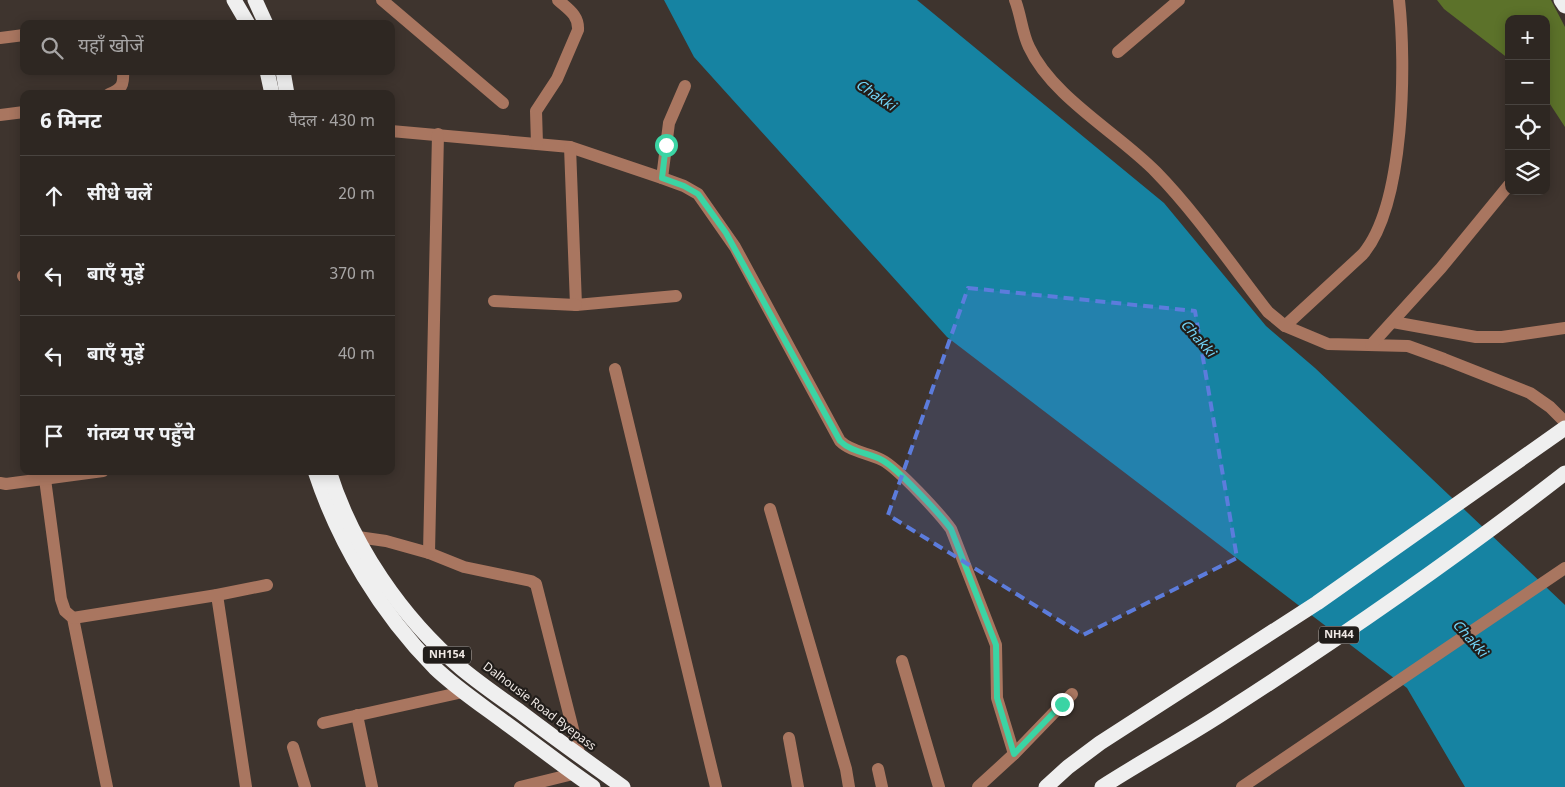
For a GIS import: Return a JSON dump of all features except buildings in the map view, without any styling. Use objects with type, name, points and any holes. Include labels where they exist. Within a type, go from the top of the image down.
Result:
[{"type":"highway","points":[[234,0],[246,20]]},
{"type":"highway","points":[[255,0],[264,20]]},
{"type":"highway","points":[[1561,0],[1565,6]]},
{"type":"highway","points":[[268,75],[271,90]]},
{"type":"highway","points":[[285,75],[286,90]]},
{"type":"highway","points":[[1046,787],[1068,767],[1100,743],[1317,603],[1565,428]]},
{"type":"highway","name":"NH44","points":[[1102,787],[1228,710],[1340,635],[1451,558],[1565,473]]},
{"type":"highway","name":"NH154","points":[[317,475],[344,542],[385,607],[436,668],[464,692],[593,787]]},
{"type":"highway","name":"Dalhousie Road Byepass","points":[[330,475],[339,500],[358,538],[390,589],[438,646],[461,668],[623,787]]},
{"type":"street","points":[[382,0],[503,103]]},
{"type":"street","points":[[537,144],[536,111],[557,79],[578,30],[579,22],[576,16],[558,0]]},
{"type":"street","points":[[1118,52],[1179,0]]},
{"type":"street","points":[[1285,326],[1363,254],[1374,241],[1379,230],[1394,167],[1403,101],[1399,0]]},
{"type":"street","points":[[1017,1],[1028,46],[1037,62],[1070,99],[1131,148],[1157,173],[1268,312],[1285,326],[1328,344],[1408,346],[1530,393],[1546,403],[1565,422]]},
{"type":"street","points":[[0,38],[20,36]]},
{"type":"street","points":[[120,90],[123,85],[123,75]]},
{"type":"street","points":[[662,178],[669,124],[684,86]]},
{"type":"street","points":[[0,115],[20,112]]},
{"type":"street","points":[[395,131],[570,147],[684,186],[698,194],[726,233],[840,441],[846,446],[886,462],[943,518],[951,529],[996,645],[997,698],[1014,754]]},
{"type":"street","points":[[429,552],[438,134]]},
{"type":"street","points":[[570,147],[576,305]]},
{"type":"street","points":[[1371,345],[1441,268],[1505,190]]},
{"type":"street","points":[[494,301],[576,305],[676,296]]},
{"type":"street","points":[[1392,322],[1476,337],[1502,337],[1565,328]]},
{"type":"street","points":[[615,369],[716,787]]},
{"type":"street","points":[[0,483],[74,475]]},
{"type":"street","points":[[45,479],[61,599],[65,611],[73,618],[107,787]]},
{"type":"street","points":[[770,509],[843,759],[849,787]]},
{"type":"street","points":[[358,538],[386,541],[429,552],[464,567],[536,584],[580,757]]},
{"type":"street","points":[[1242,787],[1309,744],[1565,568]]},
{"type":"street","points":[[73,618],[267,585]]},
{"type":"street","points":[[217,595],[246,787]]},
{"type":"street","points":[[902,661],[939,787]]},
{"type":"street","points":[[323,722],[464,692]]},
{"type":"street","points":[[978,787],[1014,754],[1072,694]]},
{"type":"street","points":[[357,715],[372,787]]},
{"type":"street","points":[[789,738],[798,787]]},
{"type":"street","points":[[293,746],[305,787]]},
{"type":"street","points":[[878,769],[882,787]]},
{"type":"street","points":[[520,787],[573,774]]},
{"type":"highlighted area","points":[[968,288],[1195,311],[1237,558],[1083,635],[888,515]]},
{"type":"green space","points":[[1437,0],[1551,0],[1565,27],[1565,127],[1550,104],[1550,15],[1505,15],[1505,56],[1444,9]]},
{"type":"water","name":"Chakki","points":[[664,0],[917,0],[1164,203],[1266,326],[1315,368],[1565,605],[1565,787],[1465,787],[1407,688],[947,337],[694,57]]},
{"type":"route","points":[[666,145],[662,178],[684,186],[698,194],[726,233],[840,441],[846,446],[886,462],[943,518],[951,529],[996,645],[998,657],[997,698],[1014,754],[1062,704]]}]
